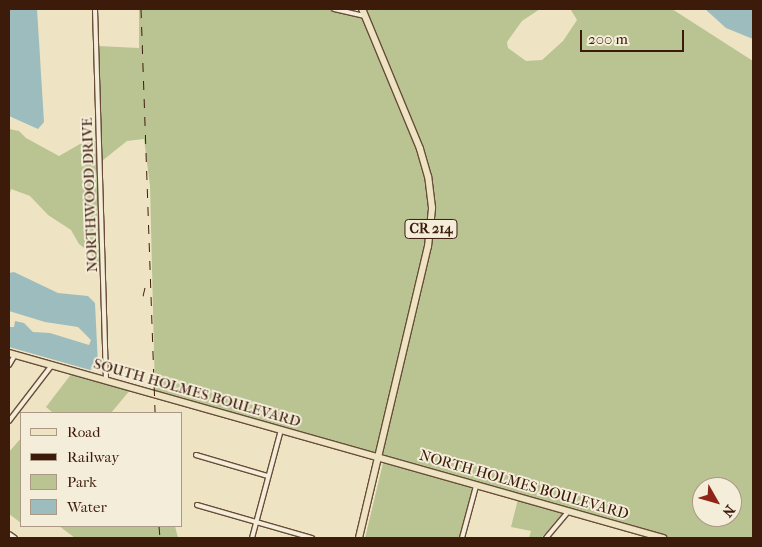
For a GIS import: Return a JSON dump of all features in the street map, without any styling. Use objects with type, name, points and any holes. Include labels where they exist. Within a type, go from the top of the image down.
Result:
[{"type":"main road","name":"CR 214","points":[[362,9],[420,149],[428,176],[432,208],[428,247],[379,456]]},
{"type":"main road","name":"SOUTH HOLMES BOULEVARD","points":[[12,354],[379,456]]},
{"type":"main road","name":"NORTH HOLMES BOULEVARD","points":[[379,456],[476,486],[663,538]]},
{"type":"main road","points":[[359,538],[379,456]]},
{"type":"street","name":"NORTHWOOD DRIVE","points":[[94,9],[106,381]]},
{"type":"street","points":[[334,9],[365,16]]},
{"type":"street","points":[[9,365],[12,354]]},
{"type":"street","points":[[9,420],[11,415],[52,365]]},
{"type":"street","points":[[252,538],[255,521],[281,430]]},
{"type":"street","points":[[196,455],[268,476]]},
{"type":"street","points":[[462,538],[476,486]]},
{"type":"street","points":[[197,505],[312,538]]},
{"type":"street","points":[[546,538],[569,511]]},
{"type":"street","points":[[9,534],[15,538]]},
{"type":"green space","points":[[139,9],[325,9],[364,18],[409,123],[427,177],[430,208],[426,246],[378,454],[155,393],[150,186],[144,139],[127,141],[102,161],[98,46],[139,48]]},
{"type":"green space","points":[[364,9],[540,9],[522,21],[507,42],[508,48],[526,61],[542,60],[563,41],[577,20],[571,10],[566,9],[672,9],[753,61],[753,538],[670,538],[381,455],[432,232],[422,149]]},
{"type":"green space","points":[[9,129],[19,131],[26,138],[59,156],[80,144],[96,141],[102,266],[96,265],[91,253],[79,244],[71,230],[48,215],[30,196],[11,189],[9,197]]},
{"type":"green space","points":[[72,373],[131,389],[112,412],[52,412],[46,407]]},
{"type":"green space","points":[[20,439],[20,522],[9,514],[9,452]]},
{"type":"green space","points":[[383,463],[473,488],[459,538],[365,538]]},
{"type":"green space","points":[[518,499],[564,512],[541,538],[529,538],[531,531],[511,527]]},
{"type":"green space","points":[[60,527],[175,527],[178,538],[75,538]]},
{"type":"water","points":[[9,9],[37,9],[44,122],[38,129],[9,116]]},
{"type":"water","points":[[705,9],[753,9],[753,39],[726,28]]},
{"type":"water","points":[[14,272],[58,293],[88,296],[95,303],[98,365],[95,368],[90,370],[9,347],[9,327],[14,327],[15,321],[24,323],[33,332],[50,333],[89,345],[91,340],[78,327],[45,322],[9,311],[9,273]]},
{"type":"railway","points":[[141,9],[155,412]]},
{"type":"railway","points":[[143,296],[147,279]]},
{"type":"railway","points":[[159,527],[160,538]]}]
